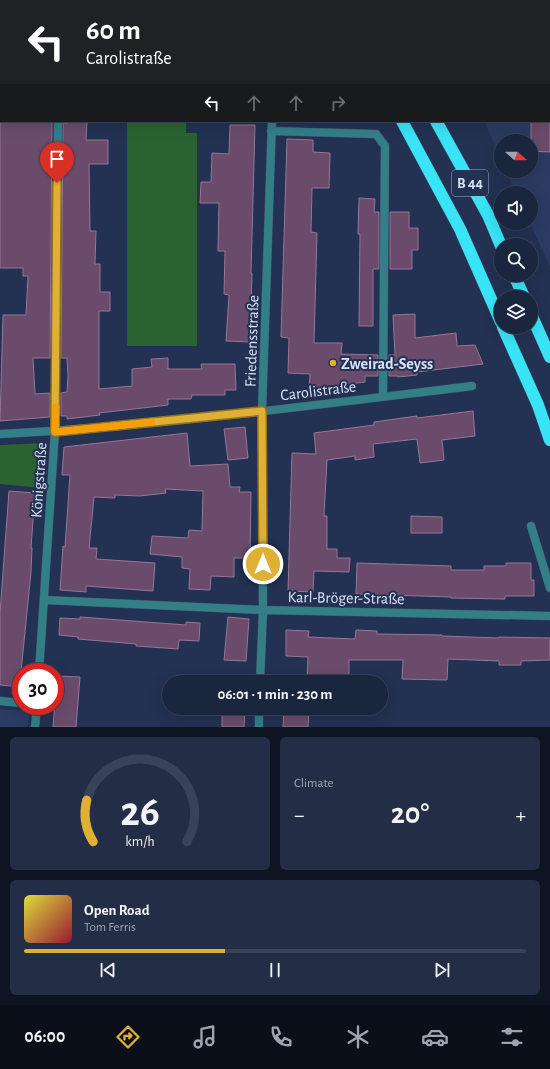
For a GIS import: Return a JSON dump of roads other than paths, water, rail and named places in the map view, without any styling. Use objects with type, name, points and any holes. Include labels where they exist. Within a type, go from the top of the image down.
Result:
[{"type":"highway","name":"B 44","points":[[403,122],[460,229],[494,306]]},
{"type":"highway","name":"B 44","points":[[437,122],[488,215],[498,238]]},
{"type":"highway","points":[[538,330],[550,357]]},
{"type":"highway","points":[[506,334],[538,405],[550,440]]},
{"type":"street","name":"Königstraße","points":[[41,663],[55,432],[58,122]]},
{"type":"street","name":"Friedensstraße","points":[[260,675],[263,610],[262,411],[272,122]]},
{"type":"street","points":[[271,131],[376,134],[385,146],[383,396]]},
{"type":"street","name":"Carolistraße","points":[[0,434],[55,432],[262,411],[472,386]]},
{"type":"street","points":[[531,526],[550,588]]},
{"type":"street","name":"Karl-Bröger-Straße","points":[[45,600],[263,610],[550,616]]},
{"type":"street","points":[[0,701],[12,702]]},
{"type":"street","points":[[35,727],[36,715]]},
{"type":"street","points":[[259,727],[260,715]]},
{"type":"place","name":"Zweirad-Seyss","points":[[333,363]]}]
